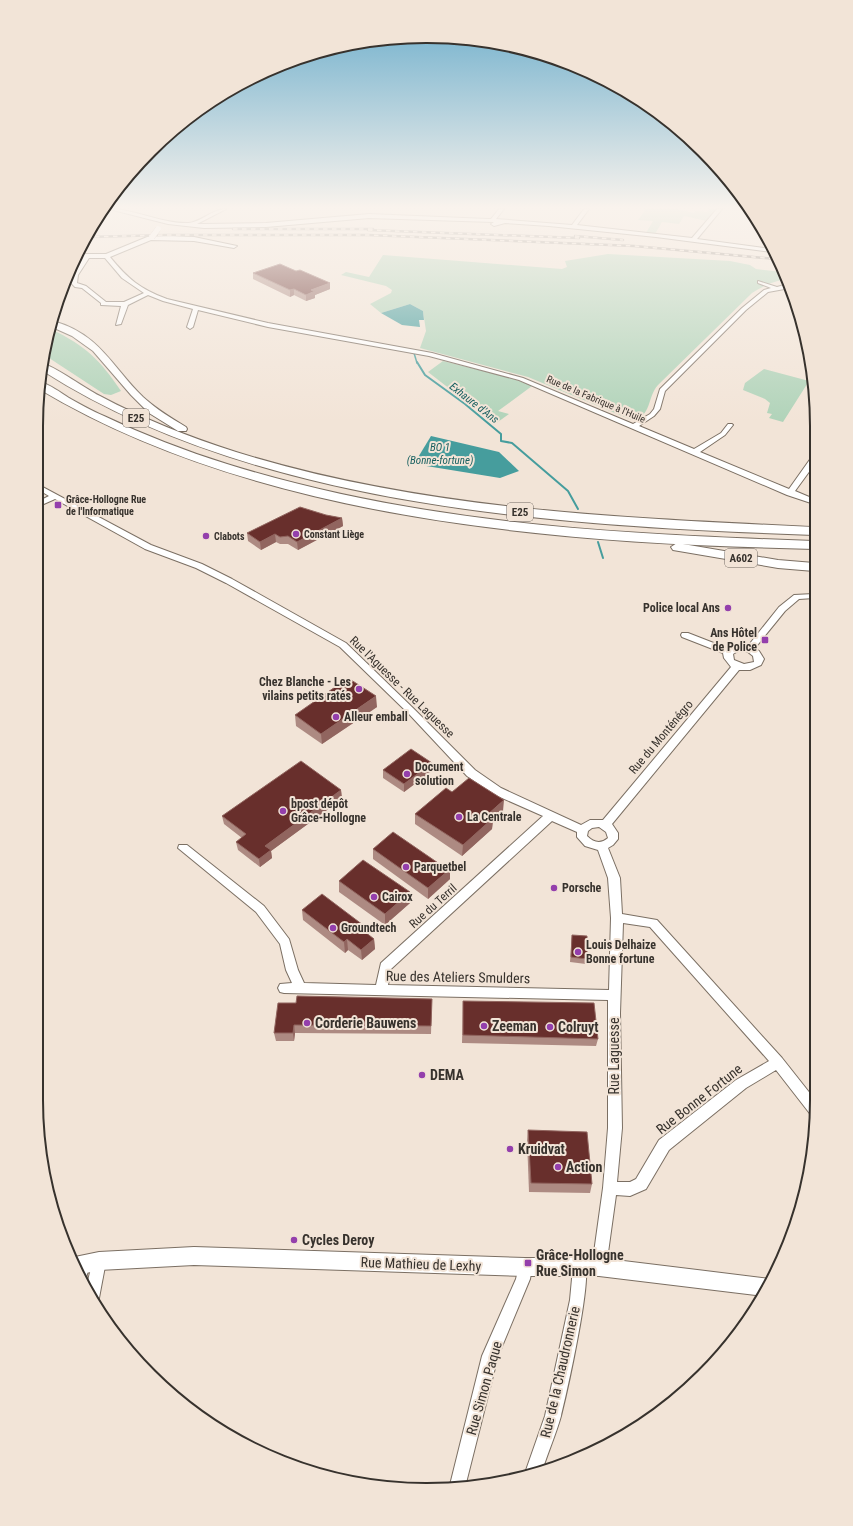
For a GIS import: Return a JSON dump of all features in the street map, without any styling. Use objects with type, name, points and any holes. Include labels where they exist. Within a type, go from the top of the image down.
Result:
[{"type":"highway","points":[[56,326],[68,330],[90,344],[109,362],[135,394],[157,414],[235,455]]},
{"type":"highway","name":"E25","points":[[47,370],[89,396],[165,431],[235,455],[360,487],[459,505],[564,517],[627,522],[810,530]]},
{"type":"highway","name":"E25","points":[[45,388],[77,407],[133,434],[206,462],[264,479],[358,502],[462,520],[526,528],[634,537],[810,545]]},
{"type":"highway","points":[[44,397],[113,431],[133,434]]},
{"type":"highway","name":"A602","points":[[634,537],[689,549],[778,564],[810,567]]},
{"type":"main road","name":"Rue Mathieu de Lexhy","points":[[83,1267],[194,1256],[525,1267],[599,1267],[761,1286]]},
{"type":"street","points":[[74,280],[74,283],[77,286],[84,287],[104,303],[103,304],[125,304],[148,293]]},
{"type":"street","name":"Rue de la Fabrique à l'Huile","points":[[129,280],[148,293],[196,308],[268,326],[430,354],[521,379],[810,500]]},
{"type":"street","points":[[760,282],[775,288]]},
{"type":"street","points":[[634,426],[652,415],[657,408],[662,390],[726,326],[760,295],[775,288],[784,287]]},
{"type":"street","points":[[118,324],[125,304]]},
{"type":"street","points":[[190,327],[196,308]]},
{"type":"street","points":[[695,452],[723,434],[730,425]]},
{"type":"street","points":[[790,493],[810,466]]},
{"type":"street","name":"Rue l'Aguesse - Rue Laguesse","points":[[43,489],[148,548],[200,566],[235,584],[343,645],[412,712],[471,773],[497,791],[582,830]]},
{"type":"street","points":[[43,502],[55,496]]},
{"type":"street","points":[[750,649],[782,609],[797,597],[810,596]]},
{"type":"street","points":[[685,635],[729,652],[739,647],[750,649],[758,656],[758,663],[748,668],[737,666],[728,659],[729,652]]},
{"type":"street","name":"Rue du Monténégro","points":[[605,825],[737,666]]},
{"type":"street","name":"Rue du Terril","points":[[381,990],[385,967],[550,816]]},
{"type":"street","points":[[590,824],[605,825],[612,831],[613,839],[607,845],[602,846],[588,843],[582,837],[582,830],[590,824]]},
{"type":"street","name":"Rue Laguesse","points":[[599,1267],[610,1188],[614,1128],[617,918],[614,878],[602,846]]},
{"type":"street","points":[[183,848],[260,909],[285,942],[292,970],[300,988]]},
{"type":"street","points":[[617,918],[653,923],[778,1062],[810,1103]]},
{"type":"street","name":"Rue des Ateliers Smulders","points":[[284,988],[615,995]]},
{"type":"street","name":"Rue Bonne Fortune","points":[[610,1188],[630,1189],[641,1184],[664,1144],[741,1084],[778,1062]]},
{"type":"street","name":"Rue Simon Paque","points":[[459,1481],[490,1356],[523,1279],[525,1267]]},
{"type":"street","name":"Rue de la Chaudronnerie","points":[[535,1467],[553,1416],[577,1300],[580,1268]]},
{"type":"green space","points":[[362,280],[781,280],[764,286],[752,293],[658,385],[646,411],[643,415],[632,420],[528,377],[420,348],[426,331],[423,311],[410,304],[381,313],[370,304],[391,293],[392,290],[386,286]]},
{"type":"green space","points":[[55,331],[83,348],[99,362],[121,391],[111,395],[104,394],[49,358]]},
{"type":"green space","points":[[443,361],[511,378],[532,386],[498,411],[509,414],[495,424],[428,372]]},
{"type":"green space","points":[[764,369],[807,381],[808,383],[783,422],[769,418],[772,414],[767,413],[770,403],[765,399],[743,390],[745,383]]},
{"type":"water","points":[[410,304],[423,311],[424,320],[419,320],[420,327],[402,325],[381,313]]},
{"type":"water","name":"BO 1 (Bonne-fortune)","points":[[431,436],[499,452],[519,471],[500,478],[414,464]]},
{"type":"building","points":[[269,280],[324,280],[330,283],[311,290],[315,291],[306,295],[294,289],[290,290]]},
{"type":"building","points":[[300,507],[342,518],[297,542],[288,536],[280,537],[275,534],[260,542],[247,533]]},
{"type":"building","points":[[348,678],[376,696],[321,734],[295,715]]},
{"type":"building","points":[[411,749],[432,763],[404,784],[383,770]]},
{"type":"building","name":"bpost dépôt Grâce-Hollogne","points":[[301,761],[341,790],[265,846],[271,850],[259,859],[236,842],[246,834],[222,816]]},
{"type":"building","name":"La Centrale","points":[[469,778],[504,800],[487,815],[493,818],[463,845],[415,814],[446,788],[452,792]]},
{"type":"building","points":[[393,832],[441,865],[443,864],[450,869],[428,888],[373,849]]},
{"type":"building","name":"Cairox","points":[[363,860],[410,892],[385,914],[339,881]]},
{"type":"building","points":[[322,894],[363,925],[360,928],[374,939],[361,950],[347,939],[344,942],[302,910]]},
{"type":"building","name":"Louis Delhaize Bonne fortune","points":[[572,935],[587,936],[587,959],[571,957]]},
{"type":"building","points":[[297,996],[432,999],[431,1026],[294,1025],[293,1033],[274,1033],[278,1003],[296,1003]]},
{"type":"building","points":[[463,1001],[594,1003],[598,1039],[463,1035]]},
{"type":"building","name":"Action","points":[[528,1130],[587,1132],[592,1184],[531,1183]]},
{"type":"waterway","name":"Exhaure d'Ans","points":[[414,353],[417,363]]},
{"type":"waterway","name":"Exhaure d'Ans","points":[[417,362],[425,375],[465,404],[501,434],[501,441],[512,443],[568,491],[578,509]]},
{"type":"waterway","name":"Exhaure d'Ans","points":[[598,542],[603,558]]},
{"type":"place","name":"Grâce-Hollogne Rue de l'Informatique","points":[[58,505]]},
{"type":"place","name":"Constant Liège","points":[[296,534]]},
{"type":"place","name":"Clabots","points":[[206,536]]},
{"type":"place","name":"Police local Ans","points":[[728,608]]},
{"type":"place","name":"Ans Hôtel de Police","points":[[765,640]]},
{"type":"place","name":"Chez Blanche - Les vilains petits ratés","points":[[359,689]]},
{"type":"place","name":"Alleur emball","points":[[336,717]]},
{"type":"place","name":"Document solution","points":[[407,774]]},
{"type":"place","name":"bpost dépôt Grâce-Hollogne","points":[[283,811]]},
{"type":"place","name":"La Centrale","points":[[459,817]]},
{"type":"place","name":"Parquetbel","points":[[406,867]]},
{"type":"place","name":"Porsche","points":[[554,888]]},
{"type":"place","name":"Cairox","points":[[374,897]]},
{"type":"place","name":"Groundtech","points":[[333,928]]},
{"type":"place","name":"Louis Delhaize Bonne fortune","points":[[578,952]]},
{"type":"place","name":"Corderie Bauwens","points":[[307,1023]]},
{"type":"place","name":"Zeeman","points":[[484,1026]]},
{"type":"place","name":"Colruyt","points":[[550,1027]]},
{"type":"place","name":"DEMA","points":[[422,1075]]},
{"type":"place","name":"Kruidvat","points":[[510,1149]]},
{"type":"place","name":"Action","points":[[558,1167]]},
{"type":"place","name":"Cycles Deroy","points":[[294,1240]]},
{"type":"place","name":"Grâce-Hollogne Rue Simon","points":[[528,1263]]}]
